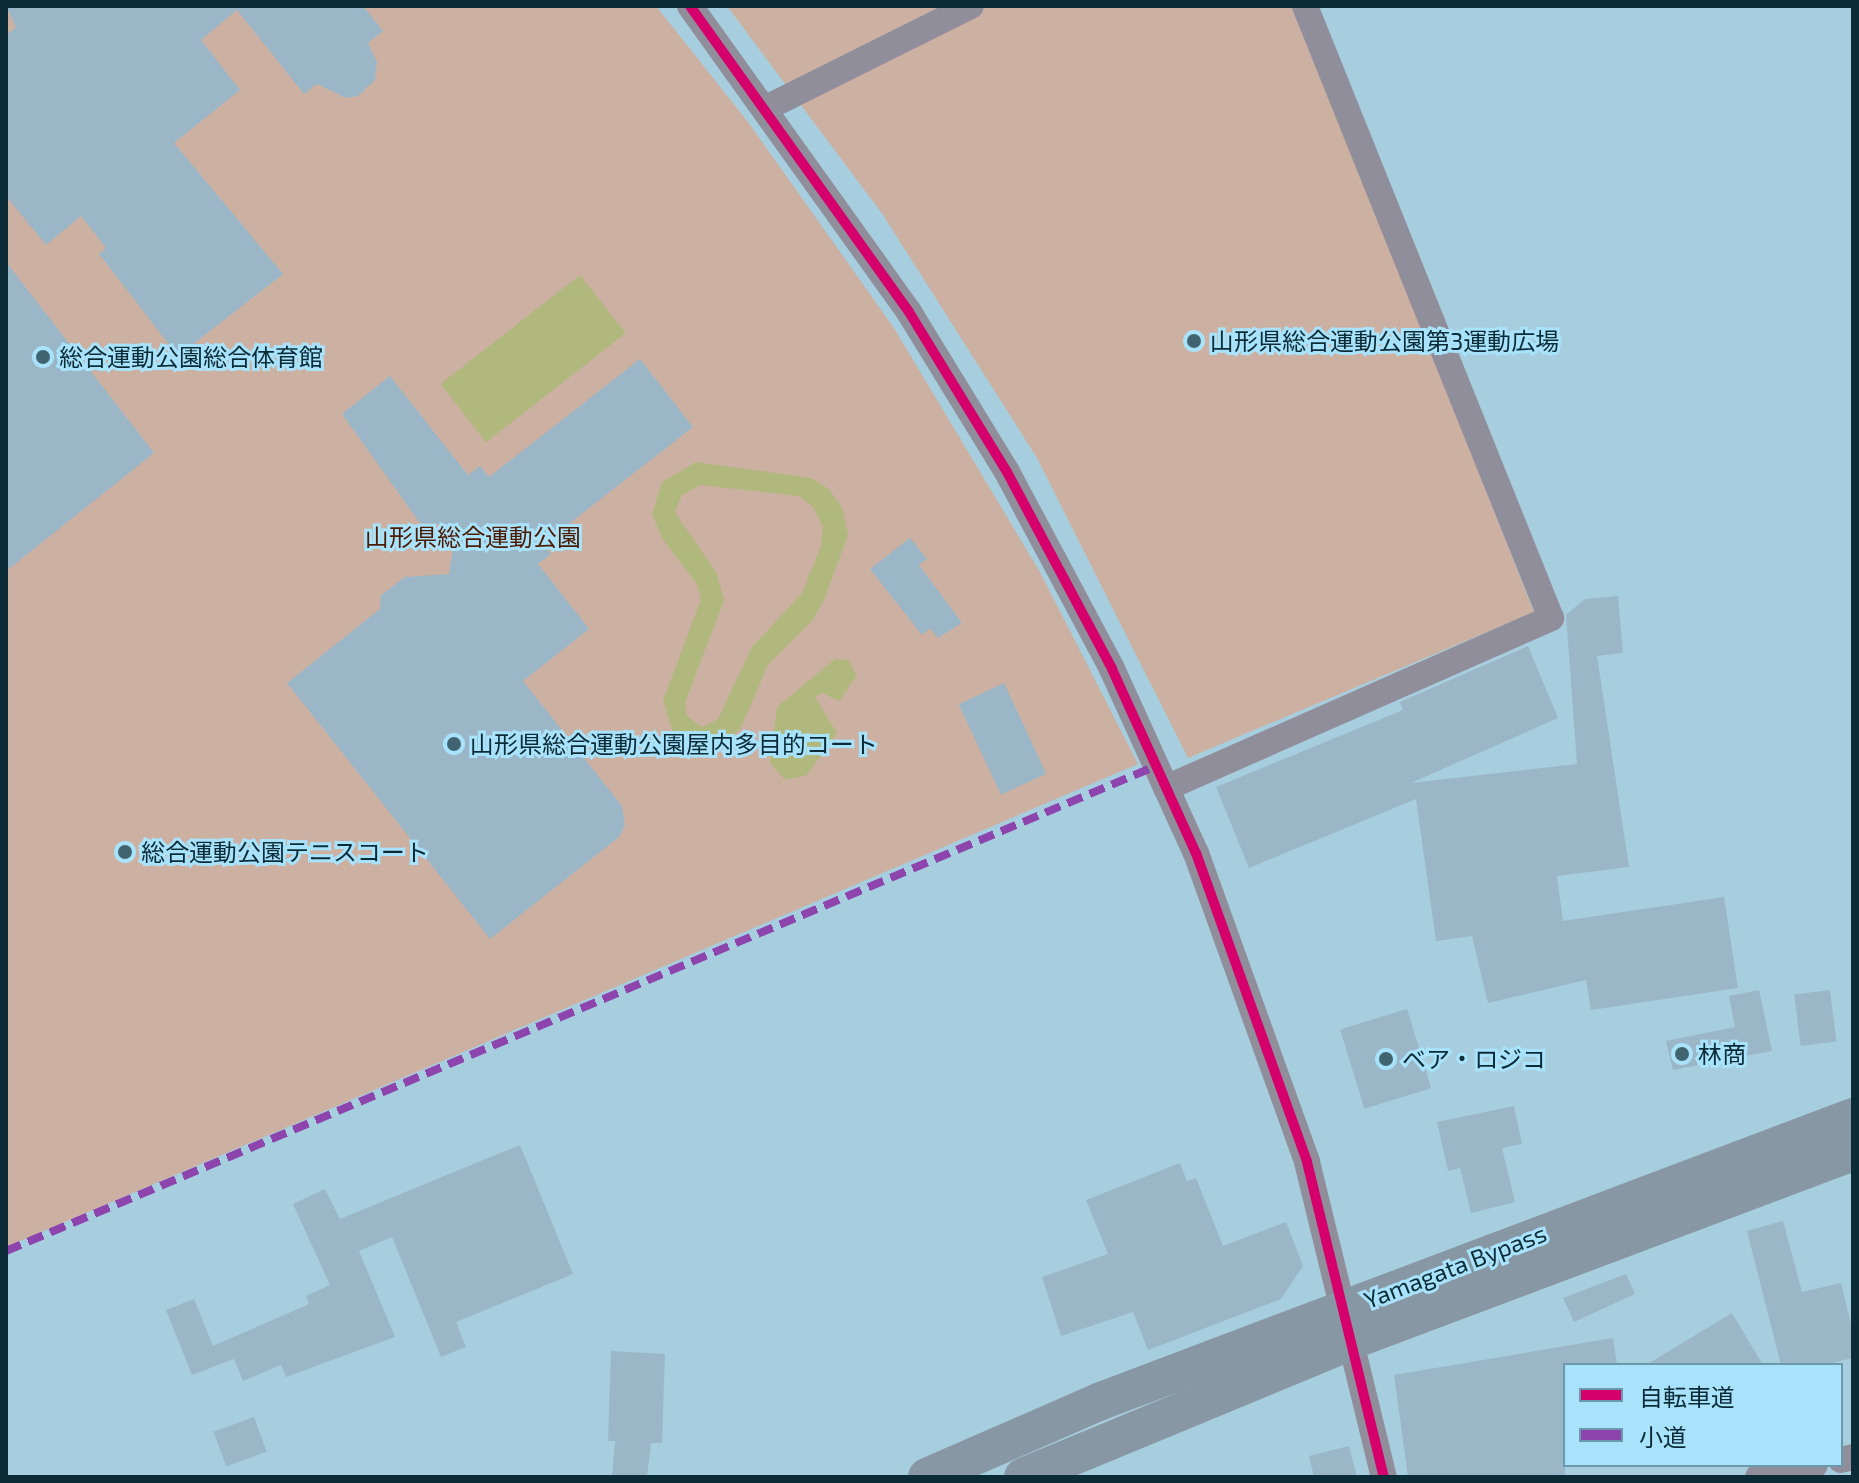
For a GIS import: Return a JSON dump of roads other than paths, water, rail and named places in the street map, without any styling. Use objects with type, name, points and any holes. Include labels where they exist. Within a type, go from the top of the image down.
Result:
[{"type":"highway","name":"Yamagata Bypass","points":[[1023,1477],[1350,1324],[1853,1117]]},
{"type":"highway","name":"Yamagata Bypass","points":[[927,1477],[1101,1401],[1350,1324],[1853,1152]]},
{"type":"street","points":[[690,6],[901,300],[1007,472],[1112,669],[1166,788],[1240,968],[1307,1162],[1350,1324],[1384,1477]]},
{"type":"street","points":[[766,108],[971,6]]},
{"type":"street","points":[[1166,788],[1551,618],[1305,6]]},
{"type":"street","points":[[1758,1477],[1806,1467]]},
{"type":"place","name":"山形県総合運動公園第3運動広場","points":[[1194,341]]},
{"type":"place","name":"総合運動公園総合体育館","points":[[43,357]]},
{"type":"place","name":"山形県総合運動公園屋内多目的コート","points":[[454,744]]},
{"type":"place","name":"総合運動公園テニスコート","points":[[125,852]]},
{"type":"place","name":"林商","points":[[1682,1054]]},
{"type":"place","name":"ベア・ロジコ","points":[[1386,1059]]},
{"type":"park label","name":"山形県総合運動公園","points":[[473,537]]}]
